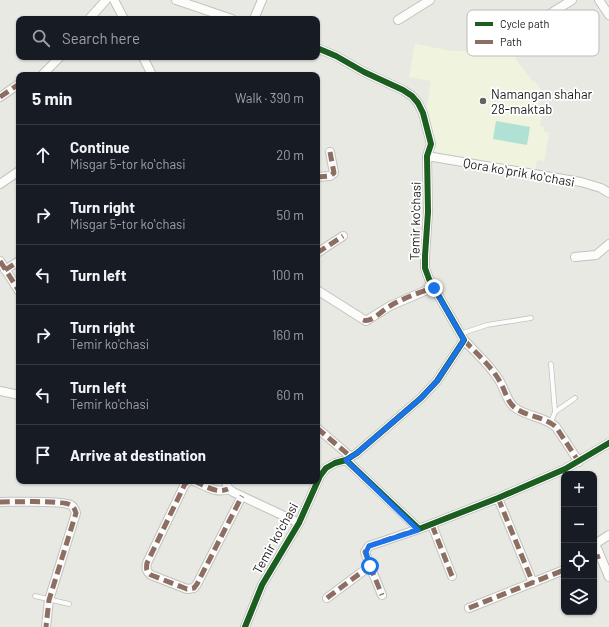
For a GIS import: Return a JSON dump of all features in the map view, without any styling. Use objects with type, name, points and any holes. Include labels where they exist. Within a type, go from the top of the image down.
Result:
[{"type":"street","points":[[92,16],[106,0]]},
{"type":"street","points":[[114,0],[122,16]]},
{"type":"street","points":[[176,0],[223,16]]},
{"type":"street","points":[[255,16],[262,0]]},
{"type":"street","points":[[398,20],[430,0]]},
{"type":"street","points":[[556,10],[572,0]]},
{"type":"street","points":[[599,0],[609,15]]},
{"type":"street","name":"Temir ko'chasi","points":[[320,49],[403,90],[412,96],[423,112],[428,127],[431,144],[427,156],[428,212],[425,268],[429,279],[462,337],[437,381],[421,398],[349,459],[334,463],[326,468],[320,476]]},
{"type":"street","points":[[45,72],[57,60]]},
{"type":"street","points":[[144,60],[150,72]]},
{"type":"street","points":[[0,96],[16,86]]},
{"type":"street","points":[[320,177],[330,176],[334,173],[330,152]]},
{"type":"street","name":"Qora koʻprik koʻchasi","points":[[427,156],[582,182],[608,191]]},
{"type":"street","points":[[0,184],[16,173]]},
{"type":"street","points":[[320,251],[343,236]]},
{"type":"street","points":[[575,256],[596,255],[609,244]]},
{"type":"street","points":[[0,261],[16,286]]},
{"type":"street","points":[[5,270],[16,263]]},
{"type":"street","points":[[320,292],[366,321],[390,306],[434,288]]},
{"type":"street","points":[[462,337],[487,363],[499,380],[509,402],[515,408],[551,422],[556,427],[579,462]]},
{"type":"street","points":[[0,392],[16,395]]},
{"type":"street","points":[[320,431],[418,530]]},
{"type":"street","points":[[567,471],[609,443]]},
{"type":"street","points":[[382,595],[366,552],[369,546],[432,525],[561,474]]},
{"type":"street","points":[[185,484],[147,563],[146,569],[151,575],[187,589],[194,588],[197,584],[242,496]]},
{"type":"street","points":[[201,484],[222,492],[228,485],[242,496],[298,523]]},
{"type":"street","name":"Temir ko'chasi","points":[[244,627],[262,586],[298,523],[316,484]]},
{"type":"street","points":[[498,498],[533,583]]},
{"type":"street","points":[[0,502],[63,503],[74,508],[76,513],[49,600],[46,627]]},
{"type":"street","points":[[432,525],[452,576]]},
{"type":"street","points":[[597,542],[609,535]]},
{"type":"street","points":[[597,557],[609,577]]},
{"type":"street","points":[[327,598],[370,566]]},
{"type":"street","points":[[469,608],[561,571]]},
{"type":"lane","points":[[462,337],[487,325],[531,318]]},
{"type":"lane","points":[[551,364],[554,412],[551,422]]},
{"type":"lane","points":[[554,412],[575,398]]},
{"type":"lane","points":[[35,596],[69,604]]},
{"type":"shaded area","name":"Namangan shahar 28-maktab","points":[[415,44],[452,51],[467,51],[467,56],[516,56],[517,57],[515,58],[532,81],[534,80],[541,90],[537,113],[542,114],[540,126],[544,127],[544,132],[549,133],[544,161],[537,160],[535,171],[432,152],[426,113],[431,81],[409,77]]},
{"type":"shaded area","points":[[496,121],[530,127],[527,145],[493,139]]},
{"type":"marked path","points":[[0,97],[16,86]]},
{"type":"marked path","points":[[320,177],[330,176],[334,173],[330,152]]},
{"type":"marked path","points":[[320,251],[343,236]]},
{"type":"marked path","points":[[0,261],[16,286]]},
{"type":"marked path","points":[[5,270],[16,263]]},
{"type":"marked path","points":[[363,320],[370,320],[395,303],[434,287]]},
{"type":"marked path","points":[[464,340],[487,364],[501,383],[511,404],[524,413],[551,423],[556,427],[579,462]]},
{"type":"marked path","points":[[320,431],[351,457]]},
{"type":"marked path","points":[[185,484],[146,567],[147,571],[151,575],[187,589],[194,588],[197,584],[242,496]]},
{"type":"marked path","points":[[200,484],[219,491],[228,489]]},
{"type":"marked path","points":[[498,498],[533,583]]},
{"type":"marked path","points":[[0,502],[66,503],[71,505],[76,513],[49,600],[46,627]]},
{"type":"marked path","points":[[432,525],[452,576]]},
{"type":"marked path","points":[[327,598],[370,566],[365,552],[369,546],[419,529]]},
{"type":"marked path","points":[[370,566],[382,595]]},
{"type":"marked path","points":[[469,608],[561,571]]},
{"type":"cycle path","points":[[320,49],[403,90],[412,96],[418,103],[423,113],[431,144],[427,156],[428,212],[425,268],[429,279],[464,340],[437,381],[421,398],[357,453],[346,460],[335,463],[326,468],[320,476]]},
{"type":"cycle path","points":[[346,460],[419,529],[498,498],[565,469],[609,443]]},
{"type":"cycle path","points":[[245,627],[262,585],[299,523],[316,484]]},
{"type":"place","name":"Namangan shahar 28-maktab","points":[[483,101]]},
{"type":"route","points":[[370,566],[366,556],[369,546],[418,530],[346,460],[357,453],[421,398],[437,381],[464,340],[434,288]]}]
